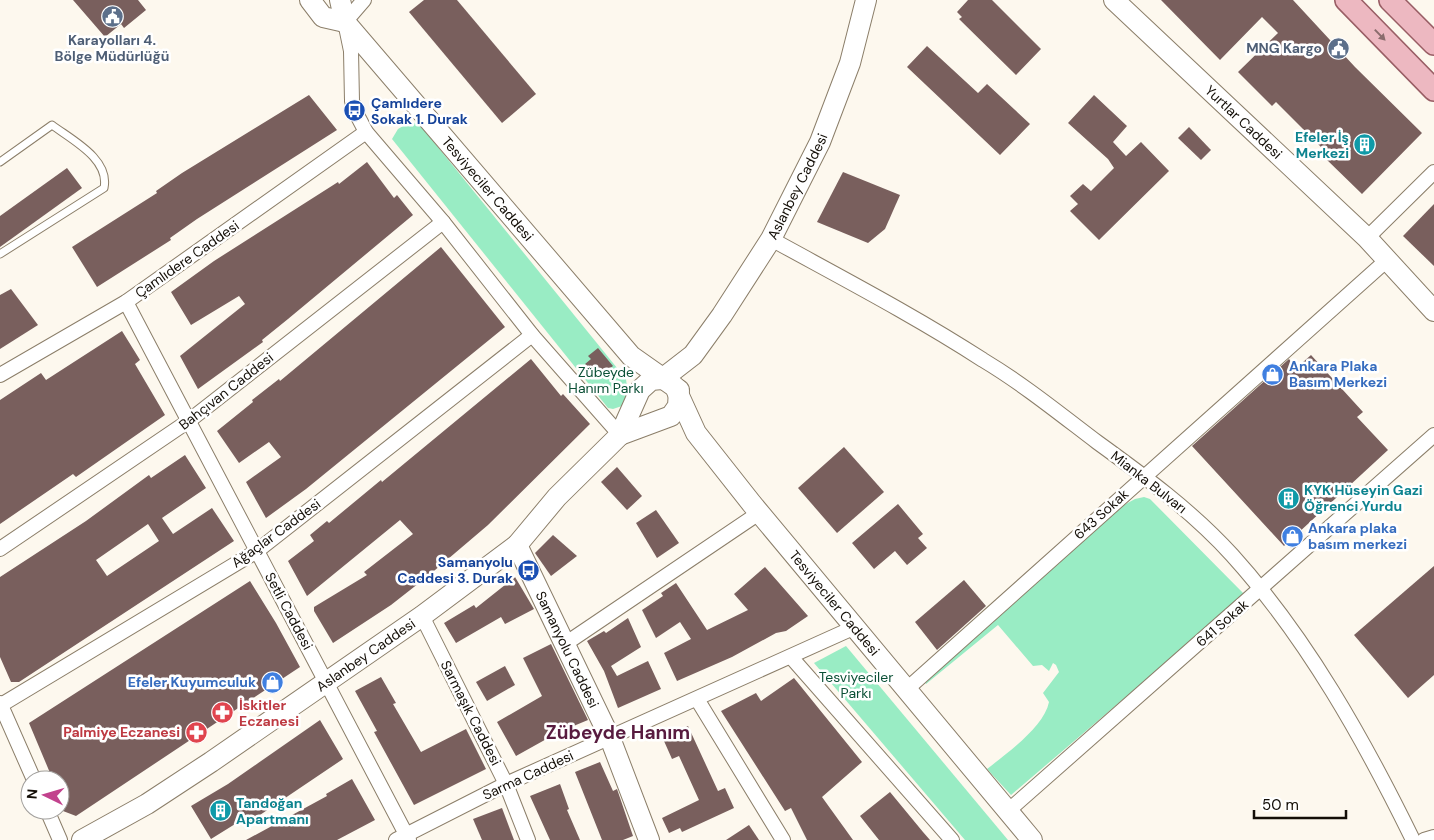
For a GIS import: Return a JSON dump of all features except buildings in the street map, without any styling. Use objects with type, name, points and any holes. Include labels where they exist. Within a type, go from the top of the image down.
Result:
[{"type":"main road","points":[[1346,0],[1434,90]]},
{"type":"main road","points":[[1390,0],[1434,44]]},
{"type":"street","points":[[310,0],[323,17],[345,22]]},
{"type":"street","name":"Tesviyeciler Caddesi","points":[[340,0],[345,22],[631,356],[662,379]]},
{"type":"street","points":[[345,22],[364,0]]},
{"type":"street","name":"Aslanbey Caddesi","points":[[692,355],[722,315],[771,239],[820,142],[850,62],[866,0]]},
{"type":"street","name":"Yurtlar Caddesi","points":[[1114,0],[1367,238],[1434,311]]},
{"type":"street","points":[[345,22],[351,51],[352,101],[366,132],[443,222],[532,335],[620,436]]},
{"type":"street","name":"Çamlıdere Caddesi","points":[[0,375],[126,302],[366,132]]},
{"type":"street","points":[[1367,238],[1434,172]]},
{"type":"street","name":"Bahçıvan Caddesi","points":[[0,548],[190,420],[443,222]]},
{"type":"street","name":"Mianka Bulvarı","points":[[771,239],[908,314],[985,360],[1144,476],[1192,516],[1230,553],[1261,589],[1296,637],[1336,699],[1413,840]]},
{"type":"street","name":"643 Sokak","points":[[907,690],[1387,260]]},
{"type":"street","name":"Setli Caddesi","points":[[126,302],[326,680],[404,838]]},
{"type":"street","name":"Ağaçlar Caddesi","points":[[0,704],[257,551],[532,335]]},
{"type":"street","points":[[631,356],[640,410],[651,420],[658,420],[665,419],[675,412],[679,399],[678,394],[692,355]]},
{"type":"street","points":[[662,379],[692,355]]},
{"type":"street","points":[[620,436],[644,384],[651,380],[662,379],[670,383],[678,394]]},
{"type":"street","name":"Tesviyeciler Caddesi","points":[[678,394],[696,434],[854,628],[1032,840]]},
{"type":"street","points":[[620,436],[658,420],[696,434]]},
{"type":"street","name":"641 Sokak","points":[[1008,811],[1434,434]]},
{"type":"street","name":"Aslanbey Caddesi","points":[[82,840],[147,804],[422,616],[517,544],[557,497],[620,436]]},
{"type":"street","points":[[565,644],[759,513]]},
{"type":"street","name":"Samanyolu Caddesi","points":[[517,544],[610,738],[649,840]]},
{"type":"street","name":"Sarmaşık Caddesi","points":[[422,616],[506,784],[528,840]]},
{"type":"street","name":"Sarma Caddesi","points":[[404,838],[506,784],[854,628]]},
{"type":"street","points":[[791,657],[952,840]]},
{"type":"street","points":[[697,699],[783,840]]},
{"type":"street","points":[[0,704],[30,770]]},
{"type":"street","points":[[51,820],[60,840]]},
{"type":"street","points":[[1424,840],[1434,837]]},
{"type":"lane","points":[[0,162],[52,125],[97,160],[104,171],[105,183],[104,188],[0,254]]},
{"type":"green space","name":"Zübeyde Hanım Parkı","points":[[410,122],[420,125],[626,379],[628,395],[622,406],[613,409],[608,408],[392,139],[398,129]]},
{"type":"green space","points":[[1144,497],[1150,499],[1245,595],[1011,795],[987,769],[1024,739],[1040,721],[1049,702],[1043,693],[1059,672],[1056,665],[1053,663],[1049,671],[1042,665],[1033,666],[998,625],[926,684],[924,681],[1124,505]]},
{"type":"green space","name":"Tesviyeciler Parkı","points":[[846,646],[1008,840],[965,840],[814,663]]},
{"type":"place","name":"Karayolları 4. Bölge Müdürlüğü","points":[[112,17]]},
{"type":"place","name":"MNG Kargo","points":[[1338,48]]},
{"type":"place","name":"Çamlıdere Sokak 1. Durak","points":[[355,111]]},
{"type":"place","name":"Efeler İş Merkezi","points":[[1365,145]]},
{"type":"place","name":"Ankara Plaka Basım Merkezi","points":[[1273,374]]},
{"type":"place","name":"KYK Hüseyin Gazi Öğrenci Yurdu","points":[[1288,498]]},
{"type":"place","name":"Ankara plaka basım merkezi","points":[[1292,536]]},
{"type":"place","name":"Samanyolu Caddesi 3. Durak","points":[[529,570]]},
{"type":"place","name":"Efeler Kuyumculuk","points":[[272,682]]},
{"type":"place","name":"İskitler Eczanesi","points":[[223,713]]},
{"type":"place","name":"Palmiye Eczanesi","points":[[196,732]]},
{"type":"place","name":"Tandoğan Apartmanı","points":[[220,811]]},
{"type":"district","name":"Zübeyde Hanım","points":[[618,732]]}]
